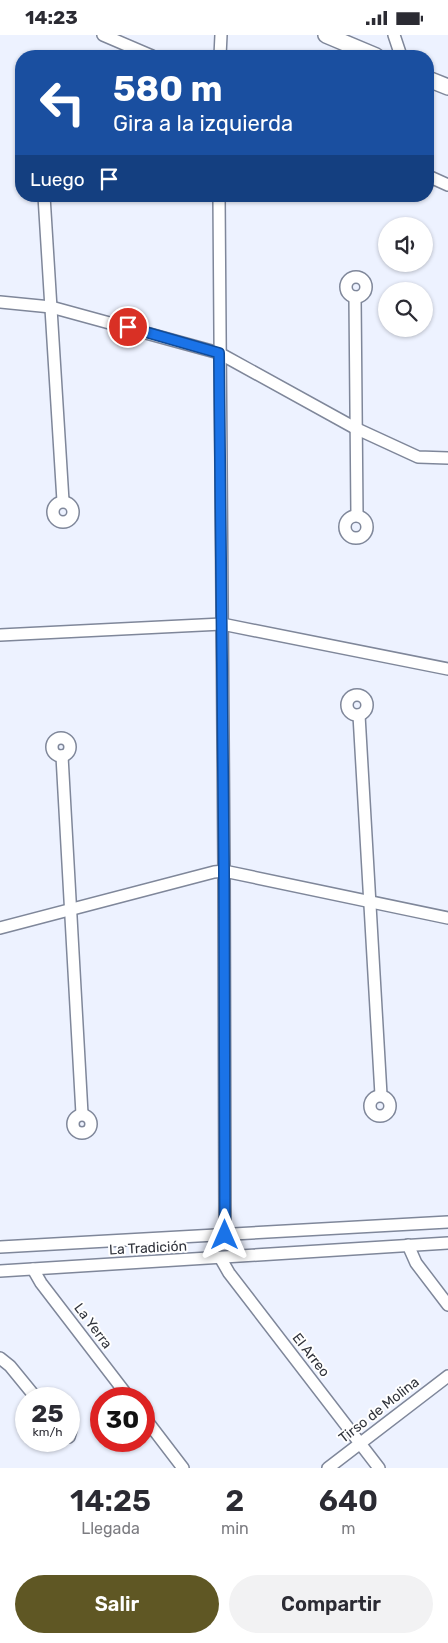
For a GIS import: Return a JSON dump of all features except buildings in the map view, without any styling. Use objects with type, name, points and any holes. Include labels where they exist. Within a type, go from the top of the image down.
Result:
[{"type":"street","points":[[103,35],[138,50]]},
{"type":"street","points":[[220,50],[221,35]]},
{"type":"street","points":[[326,35],[362,50]]},
{"type":"street","points":[[394,35],[399,50]]},
{"type":"street","points":[[434,81],[448,87]]},
{"type":"street","points":[[434,179],[448,185]]},
{"type":"street","points":[[44,202],[62,501]]},
{"type":"street","points":[[219,202],[225,1235]]},
{"type":"street","points":[[355,297],[357,515]]},
{"type":"street","points":[[0,302],[51,307],[219,353],[355,428],[418,457],[427,459],[448,458]]},
{"type":"street","points":[[0,635],[222,624],[448,669]]},
{"type":"street","points":[[359,715],[368,901],[381,1095]]},
{"type":"street","points":[[62,756],[82,1114]]},
{"type":"street","points":[[0,929],[71,909],[224,871],[448,918]]},
{"type":"street","points":[[0,1247],[448,1222]]},
{"type":"street","name":"La Tradición","points":[[0,1271],[221,1259],[448,1243]]},
{"type":"street","points":[[408,1245],[416,1263],[448,1305]]},
{"type":"street","name":"El Arreo","points":[[221,1259],[229,1273],[379,1468]]},
{"type":"street","name":"La Yerra","points":[[33,1269],[41,1283],[121,1387]]},
{"type":"street","points":[[0,1358],[10,1366],[27,1387]]},
{"type":"street","name":"Tirso de Molina","points":[[328,1468],[448,1375]]},
{"type":"street","points":[[155,1432],[182,1468]]},
{"type":"route","points":[[128,327],[219,353],[225,1235]]}]
